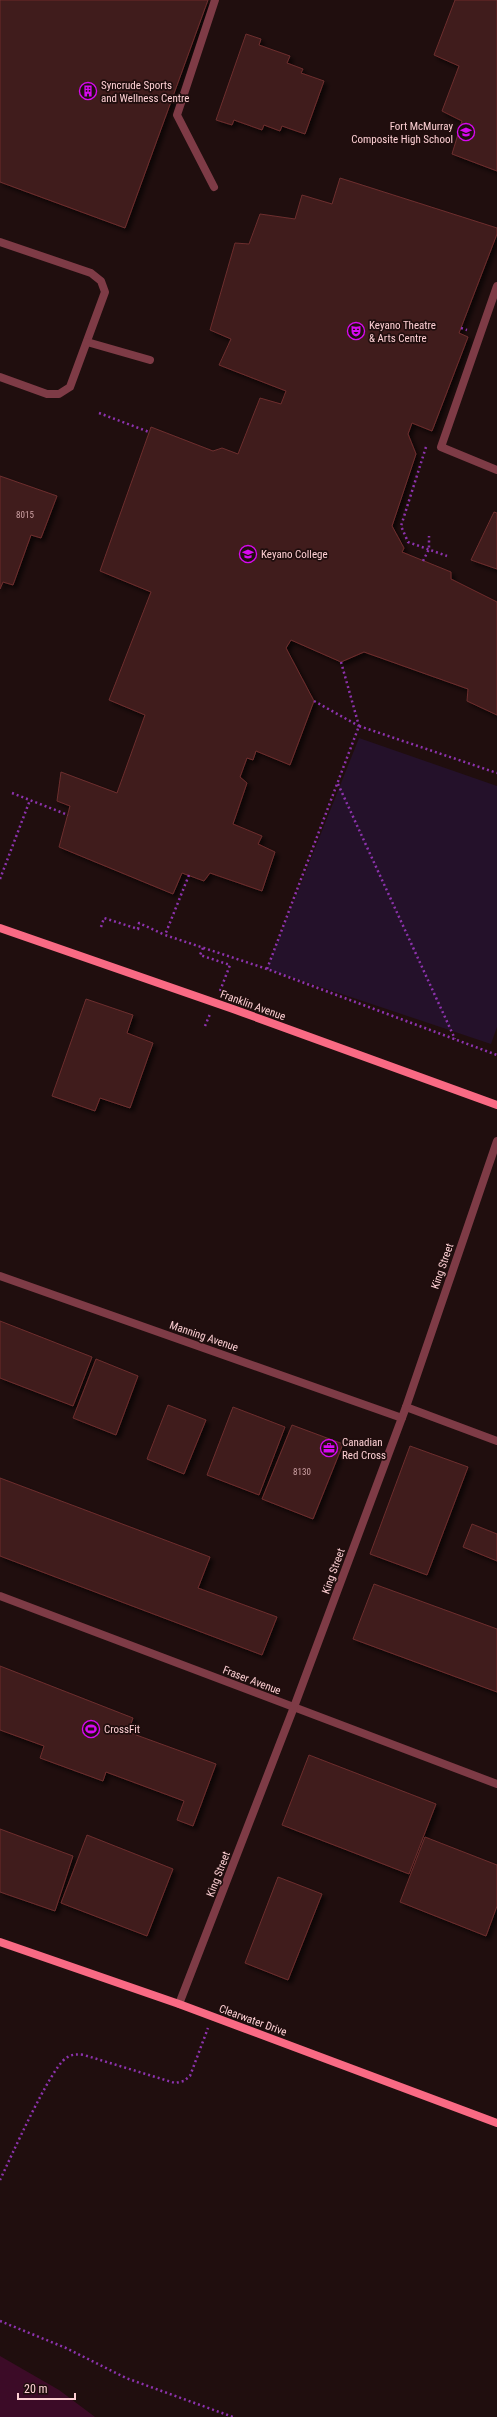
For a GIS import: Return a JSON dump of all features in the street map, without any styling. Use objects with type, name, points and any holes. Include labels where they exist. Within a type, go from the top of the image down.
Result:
[{"type":"main road","name":"Franklin Avenue","points":[[0,928],[215,1002],[497,1105]]},
{"type":"main road","name":"Clearwater Drive","points":[[0,1942],[179,2004],[497,2123]]},
{"type":"street","points":[[214,187],[177,115],[215,0]]},
{"type":"street","points":[[0,242],[91,273],[101,281],[105,292],[70,387],[59,394],[47,394],[0,377]]},
{"type":"street","points":[[497,286],[441,447],[497,470]]},
{"type":"street","points":[[87,342],[150,360]]},
{"type":"street","name":"King Street","points":[[179,2004],[294,1707],[402,1418],[497,1142]]},
{"type":"street","name":"Manning Avenue","points":[[0,1276],[402,1418]]},
{"type":"street","points":[[406,1407],[497,1441]]},
{"type":"street","name":"Fraser Avenue","points":[[0,1596],[497,1784]]},
{"type":"path","points":[[99,413],[148,432]]},
{"type":"path","points":[[427,446],[401,526],[408,542],[447,556]]},
{"type":"path","points":[[423,561],[428,549],[429,536]]},
{"type":"path","points":[[267,969],[359,726],[341,662]]},
{"type":"path","points":[[314,701],[359,726],[497,773]]},
{"type":"path","points":[[338,784],[455,1040]]},
{"type":"path","points":[[12,793],[68,815]]},
{"type":"path","points":[[0,879],[30,800]]},
{"type":"path","points":[[165,935],[189,875]]},
{"type":"path","points":[[101,927],[104,918],[138,929],[139,923],[165,935],[267,969],[497,1055]]},
{"type":"path","points":[[203,948],[200,955],[230,965],[205,1026]]},
{"type":"path","points":[[0,2180],[54,2073],[67,2057],[76,2054],[175,2083],[184,2081],[190,2076],[208,2028]]},
{"type":"path","points":[[0,2321],[66,2348],[126,2378],[233,2417]]},
{"type":"shaded area","points":[[359,738],[497,786],[497,1027],[491,1044],[267,969]]},
{"type":"shaded area","points":[[0,2356],[59,2390],[95,2417],[0,2417]]},
{"type":"building","name":"Syncrude Sports and Wellness Centre","points":[[0,0],[208,0],[125,228],[0,182]]},
{"type":"building","points":[[455,0],[497,0],[497,171],[452,154],[462,121],[442,111],[459,66],[434,55]]},
{"type":"building","points":[[246,34],[261,39],[259,45],[290,56],[287,63],[303,69],[301,73],[324,81],[305,134],[282,126],[280,131],[264,125],[262,130],[234,120],[232,125],[216,120]]},
{"type":"building","points":[[340,178],[497,228],[497,234],[459,333],[468,337],[432,431],[412,423],[408,434],[416,454],[392,526],[404,548],[402,552],[451,572],[451,579],[497,602],[497,715],[467,701],[468,689],[364,652],[341,662],[291,640],[286,648],[314,701],[290,765],[256,751],[253,760],[247,758],[240,777],[247,783],[233,824],[262,836],[258,844],[275,852],[262,891],[210,873],[204,881],[182,873],[173,894],[59,847],[70,806],[57,801],[61,772],[117,793],[145,715],[109,700],[151,592],[100,571],[151,427],[213,451],[222,448],[238,454],[260,398],[281,404],[286,391],[219,365],[231,339],[210,330],[235,243],[249,244],[260,214],[295,219],[302,195],[332,204]]},
{"type":"building","points":[[0,476],[57,496],[41,538],[31,535],[13,585],[3,582],[0,589]]},
{"type":"building","points":[[494,512],[497,513],[497,569],[471,560]]},
{"type":"building","points":[[86,999],[133,1015],[127,1033],[153,1043],[130,1108],[100,1098],[95,1111],[52,1096]]},
{"type":"building","points":[[0,1321],[92,1357],[73,1406],[0,1378]]},
{"type":"building","points":[[96,1359],[138,1376],[116,1435],[73,1418]]},
{"type":"building","points":[[168,1405],[206,1420],[184,1474],[147,1459]]},
{"type":"building","points":[[233,1407],[285,1427],[259,1495],[207,1475]]},
{"type":"building","points":[[292,1425],[343,1444],[313,1519],[262,1499]]},
{"type":"building","points":[[410,1446],[468,1467],[427,1575],[370,1554]]},
{"type":"building","points":[[0,1478],[210,1557],[198,1588],[277,1617],[262,1655],[0,1556]]},
{"type":"building","points":[[472,1524],[497,1534],[497,1561],[463,1547]]},
{"type":"building","points":[[374,1584],[497,1629],[497,1692],[353,1639]]},
{"type":"building","points":[[0,1666],[133,1718],[128,1732],[216,1764],[193,1826],[177,1820],[184,1801],[106,1772],[103,1781],[40,1758],[44,1746],[0,1730]]},
{"type":"building","points":[[309,1755],[436,1804],[409,1874],[282,1825]]},
{"type":"building","points":[[0,1829],[73,1856],[55,1911],[0,1892]]},
{"type":"building","points":[[87,1835],[173,1869],[147,1936],[61,1903]]},
{"type":"building","points":[[425,1837],[497,1865],[497,1906],[486,1936],[400,1902]]},
{"type":"building","points":[[278,1877],[322,1894],[288,1980],[245,1963]]},
{"type":"place","name":"Syncrude Sports and Wellness Centre","points":[[88,91]]},
{"type":"place","name":"Fort McMurray Composite High School","points":[[466,132]]},
{"type":"place","name":"Keyano Theatre & Arts Centre","points":[[356,331]]},
{"type":"place","name":"Keyano College","points":[[248,554]]},
{"type":"place","name":"Canadian Red Cross","points":[[329,1448]]},
{"type":"place","name":"CrossFit","points":[[91,1729]]}]
